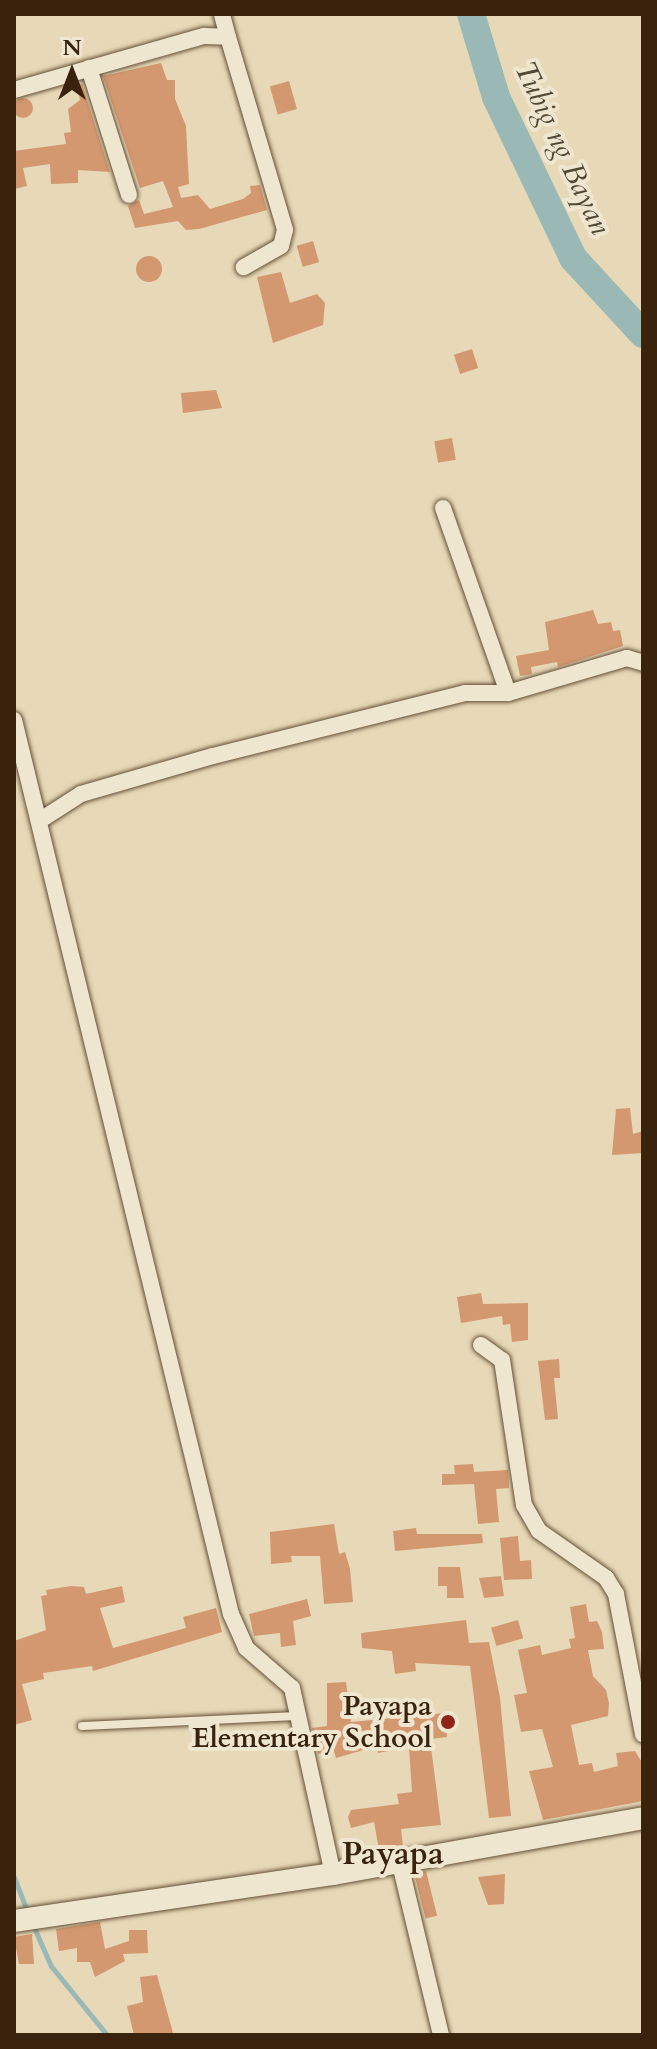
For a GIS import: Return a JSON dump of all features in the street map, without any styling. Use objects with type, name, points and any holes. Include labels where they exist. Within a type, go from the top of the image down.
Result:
[{"type":"main road","points":[[26,1919],[333,1874],[643,1818]]},
{"type":"street","points":[[222,14],[285,230],[281,246],[244,267]]},
{"type":"street","points":[[14,90],[204,36],[228,37]]},
{"type":"street","points":[[89,68],[129,195]]},
{"type":"street","points":[[443,508],[508,693]]},
{"type":"street","points":[[39,821],[81,794],[213,756],[465,693],[508,693],[627,658],[643,663]]},
{"type":"street","points":[[14,720],[231,1614],[246,1648],[292,1688],[333,1874]]},
{"type":"street","points":[[481,1345],[502,1360],[524,1505],[539,1531],[606,1578],[616,1594],[643,1734]]},
{"type":"street","points":[[399,1860],[441,2035]]},
{"type":"lane","points":[[82,1726],[298,1716]]},
{"type":"building","points":[[161,63],[167,80],[175,80],[175,99],[186,126],[189,184],[178,187],[181,198],[198,195],[210,209],[243,199],[251,193],[250,186],[260,185],[267,210],[199,229],[186,230],[178,221],[135,228],[128,206],[139,200],[144,214],[173,207],[163,181],[140,188],[103,76]]},
{"type":"building","points":[[289,81],[297,109],[278,114],[270,87]]},
{"type":"building","points":[[82,84],[110,172],[78,170],[78,183],[51,184],[50,164],[23,168],[27,186],[14,189],[14,151],[66,144],[64,133],[71,132],[68,109],[80,100],[77,85]]},
{"type":"building","points":[[23,98],[30,101],[33,108],[30,115],[23,118],[16,115],[13,108],[16,101]]},
{"type":"building","points":[[313,241],[319,262],[303,267],[297,246]]},
{"type":"building","points":[[149,256],[158,260],[162,269],[158,278],[149,282],[140,278],[136,269],[140,260]]},
{"type":"building","points":[[281,272],[290,303],[317,294],[325,303],[323,325],[273,343],[257,277]]},
{"type":"building","points":[[472,349],[478,368],[460,374],[454,355]]},
{"type":"building","points":[[216,390],[222,408],[183,413],[181,393]]},
{"type":"building","points":[[452,438],[456,460],[438,463],[434,441]]},
{"type":"building","points":[[593,610],[598,624],[611,622],[613,631],[620,630],[623,646],[558,667],[557,662],[531,667],[532,674],[520,676],[516,656],[549,650],[545,622]]},
{"type":"building","points":[[630,1108],[633,1134],[643,1131],[643,1153],[612,1155],[616,1109]]},
{"type":"building","points":[[481,1293],[483,1304],[528,1303],[528,1340],[512,1342],[510,1324],[503,1325],[502,1316],[461,1323],[457,1297]]},
{"type":"building","points":[[559,1359],[560,1378],[554,1378],[558,1419],[545,1420],[538,1361]]},
{"type":"building","points":[[473,1464],[474,1472],[508,1470],[509,1488],[496,1489],[499,1522],[478,1524],[474,1484],[442,1485],[442,1474],[455,1474],[454,1465]]},
{"type":"building","points":[[334,1524],[339,1554],[345,1552],[350,1569],[353,1602],[324,1604],[320,1556],[291,1556],[292,1562],[271,1564],[270,1532]]},
{"type":"building","points":[[416,1528],[417,1534],[482,1534],[483,1543],[395,1551],[393,1531]]},
{"type":"building","points":[[518,1536],[520,1561],[531,1560],[532,1579],[504,1580],[500,1538]]},
{"type":"building","points":[[438,1567],[460,1567],[464,1598],[447,1598],[447,1586],[438,1586]]},
{"type":"building","points":[[501,1576],[504,1596],[484,1598],[479,1578]]},
{"type":"building","points":[[122,1586],[125,1602],[100,1608],[113,1648],[186,1628],[183,1617],[216,1608],[222,1632],[93,1671],[92,1666],[43,1673],[44,1679],[22,1684],[32,1720],[14,1725],[14,1641],[46,1630],[41,1596],[47,1595],[46,1590],[84,1587],[86,1594]]},
{"type":"building","points":[[307,1599],[311,1616],[293,1621],[296,1645],[281,1647],[280,1633],[254,1636],[249,1614]]},
{"type":"building","points":[[586,1604],[589,1622],[597,1621],[602,1632],[604,1649],[588,1650],[593,1676],[606,1690],[609,1703],[608,1716],[571,1725],[579,1765],[592,1763],[594,1772],[618,1766],[616,1753],[635,1751],[643,1764],[643,1801],[543,1820],[529,1771],[553,1767],[542,1729],[521,1732],[514,1695],[527,1693],[518,1650],[540,1645],[542,1655],[571,1648],[569,1639],[575,1638],[570,1607]]},
{"type":"building","points":[[466,1620],[469,1643],[489,1642],[500,1698],[511,1816],[489,1818],[470,1666],[415,1663],[416,1671],[395,1674],[392,1651],[362,1648],[361,1633]]},
{"type":"building","points":[[518,1620],[523,1638],[496,1646],[491,1628]]},
{"type":"building","points":[[346,1682],[351,1722],[445,1713],[447,1737],[430,1739],[441,1825],[401,1829],[403,1847],[379,1850],[374,1822],[351,1828],[348,1817],[351,1810],[399,1804],[397,1794],[412,1792],[409,1747],[378,1753],[377,1746],[336,1758],[334,1751],[318,1754],[312,1728],[327,1726],[327,1683]]},
{"type":"building","points":[[426,1871],[437,1916],[425,1919],[414,1874]]},
{"type":"building","points":[[505,1874],[504,1904],[488,1905],[478,1877]]},
{"type":"building","points":[[100,1922],[105,1949],[129,1941],[129,1930],[147,1930],[148,1953],[123,1954],[125,1961],[95,1977],[90,1962],[77,1962],[77,1948],[59,1951],[56,1929]]},
{"type":"building","points":[[32,1934],[34,1964],[19,1964],[14,1937]]},
{"type":"building","points":[[157,1975],[173,2033],[134,2035],[127,2006],[143,2002],[140,1977]]},
{"type":"waterway","name":"Tubig ng Bayan","points":[[471,14],[496,97],[573,258],[643,334]]},
{"type":"waterway","points":[[14,1877],[28,1914]]},
{"type":"waterway","points":[[32,1923],[51,1966],[107,2035]]},
{"type":"place","name":"Payapa Elementary School","points":[[448,1722]]},
{"type":"district","name":"Payapa","points":[[393,1854]]}]
